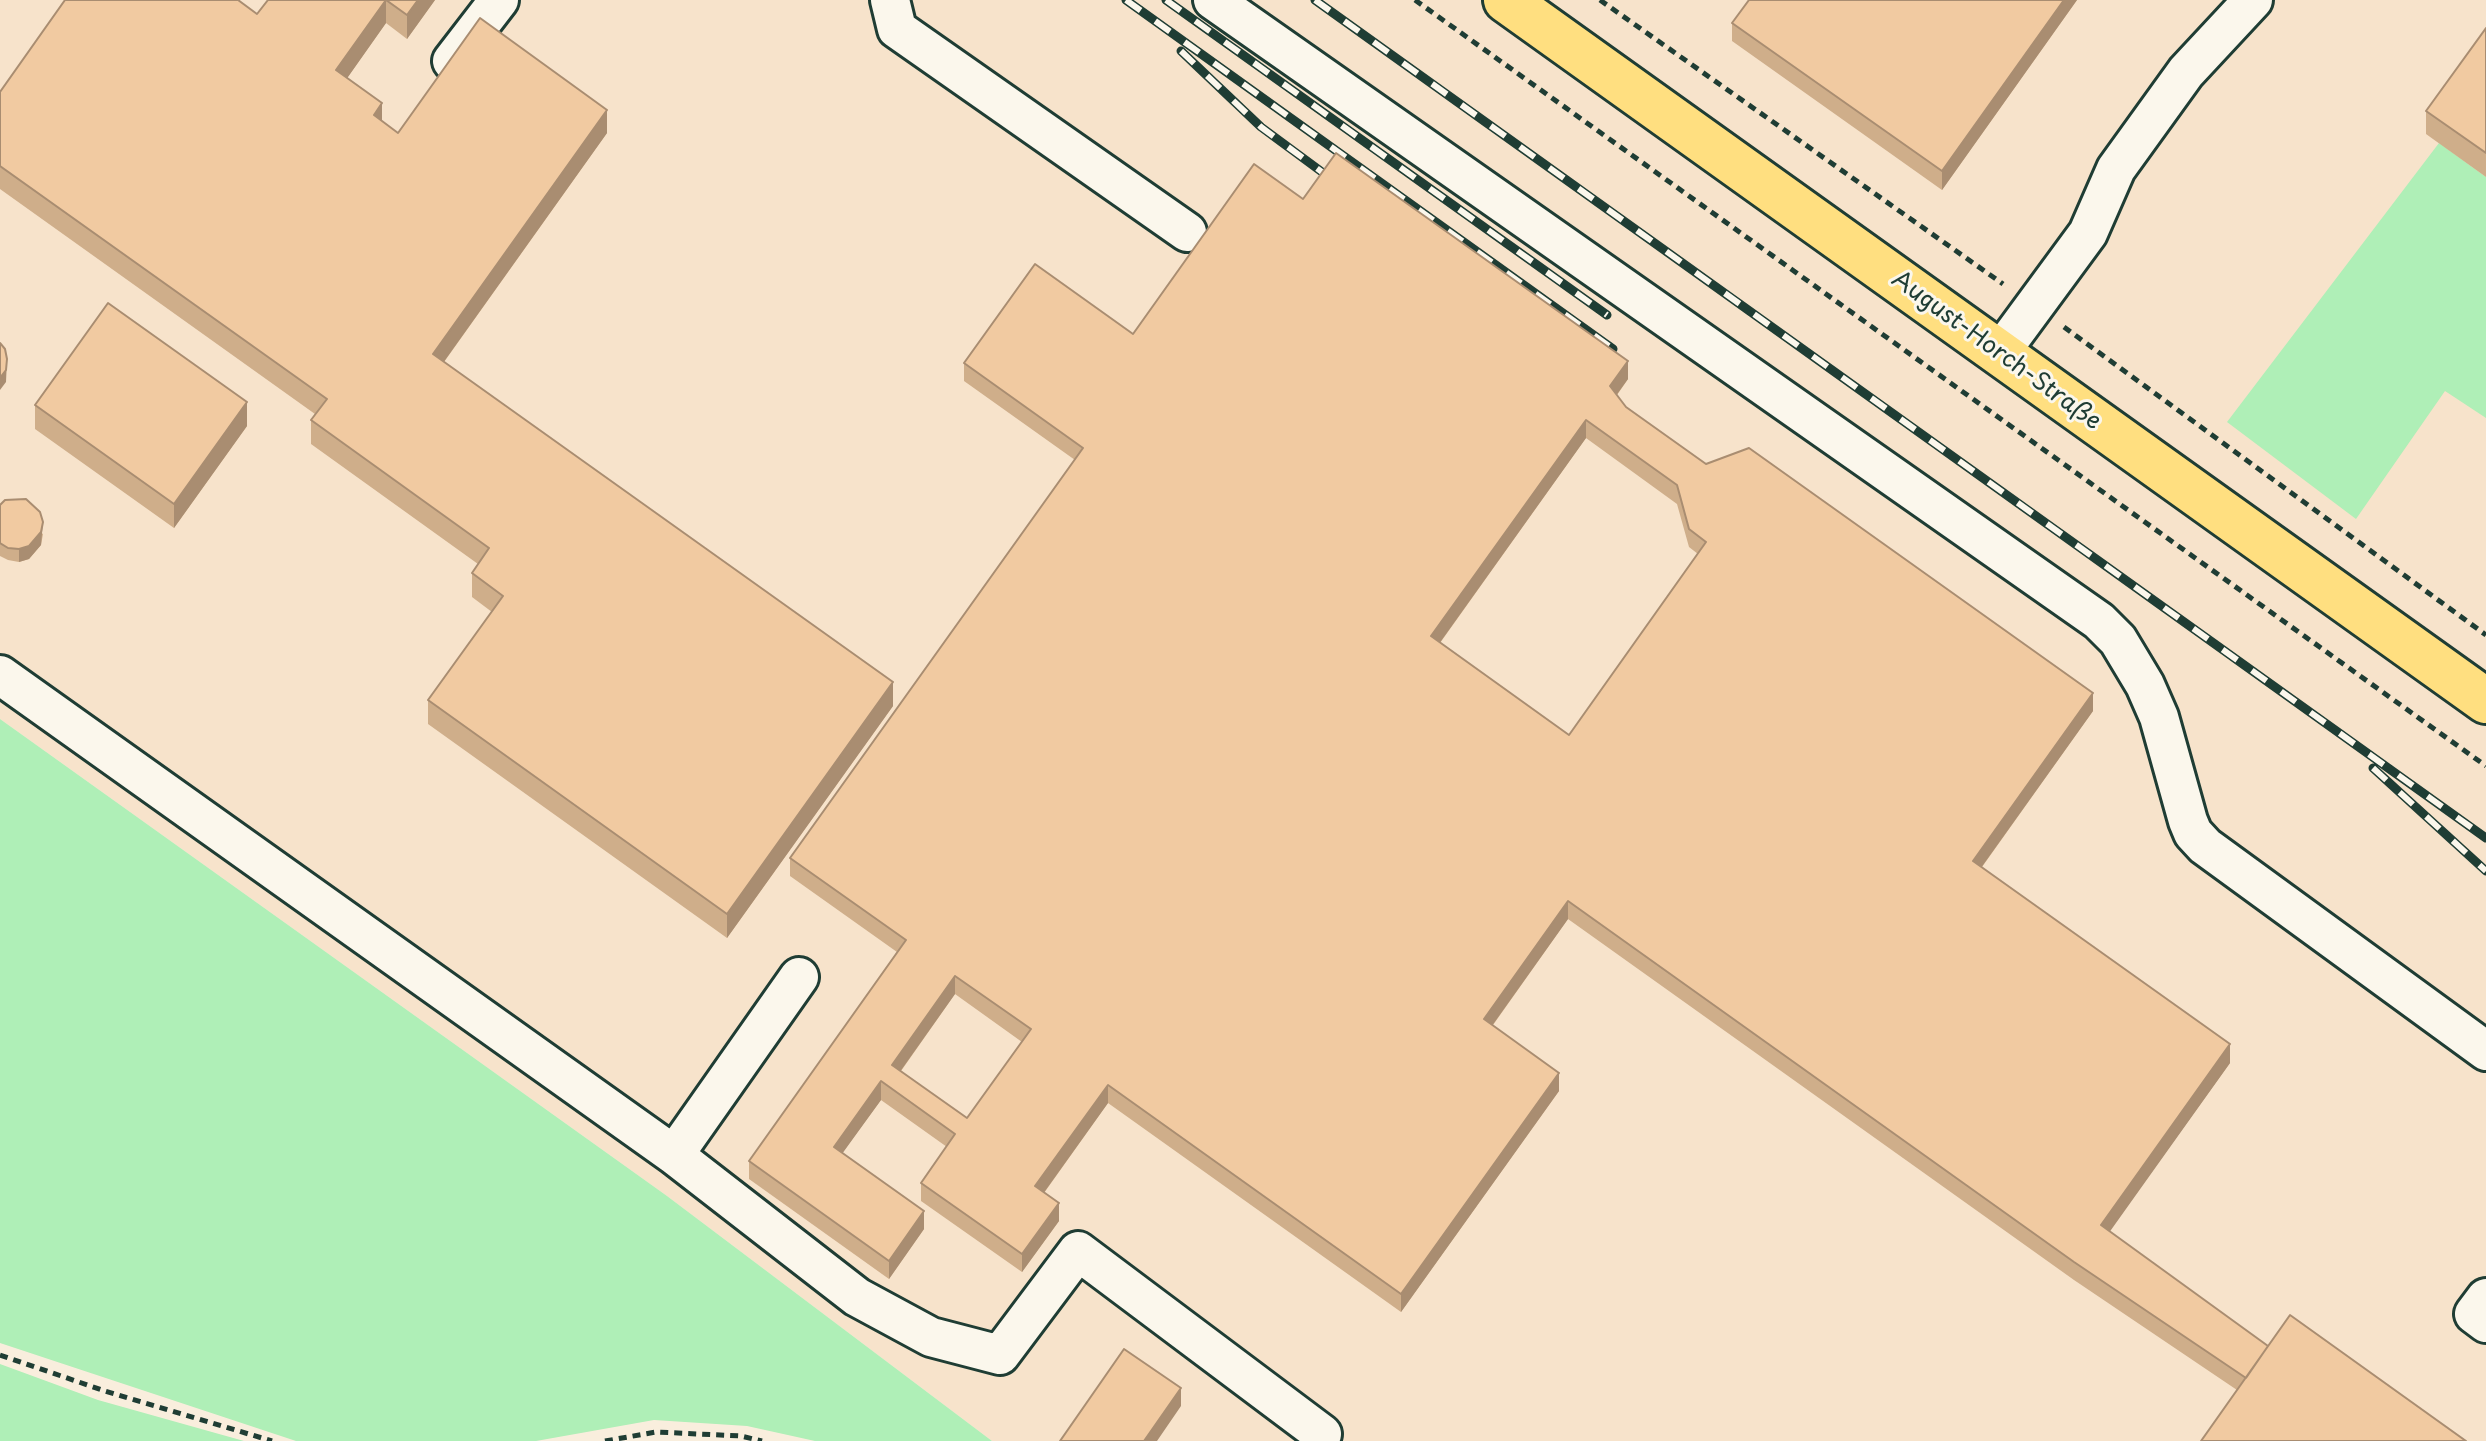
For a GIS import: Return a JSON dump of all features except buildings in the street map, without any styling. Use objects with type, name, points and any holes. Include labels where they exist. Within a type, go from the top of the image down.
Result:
[{"type":"main road","name":"August-Horch-Straße","points":[[1506,0],[2486,701]]},
{"type":"lane","points":[[434,85],[499,0]]},
{"type":"lane","points":[[890,0],[897,29],[1187,232]]},
{"type":"lane","points":[[1213,0],[2099,621],[2118,640],[2145,685],[2159,717],[2193,833],[2205,846],[2486,1051]]},
{"type":"lane","points":[[1999,354],[2088,233],[2116,169],[2186,72],[2253,0]]},
{"type":"lane","points":[[0,675],[674,1155],[857,1297],[931,1337],[1000,1355],[1078,1251],[1322,1434]]},
{"type":"lane","points":[[674,1155],[799,977]]},
{"type":"lane","points":[[2486,1298],[2474,1314],[2486,1323]]},
{"type":"path","points":[[1415,0],[2486,766]]},
{"type":"path","points":[[0,1355],[105,1391],[272,1441]]},
{"type":"path","points":[[605,1441],[656,1432],[741,1436],[762,1441]]},
{"type":"shaded area","points":[[0,0],[2486,0],[2486,1441],[992,1441],[667,1196],[0,719]]},
{"type":"green space","points":[[2439,143],[2486,177],[2486,418],[2445,391],[2356,519],[2227,422]]},
{"type":"green space","points":[[0,719],[667,1196],[992,1441],[815,1441],[747,1426],[654,1420],[536,1441],[296,1441],[0,1343]]},
{"type":"green space","points":[[0,1364],[98,1400],[244,1441],[0,1441]]},
{"type":"railway","points":[[1126,0],[1613,349]]},
{"type":"railway","points":[[1166,0],[1607,315]]},
{"type":"railway","points":[[1315,0],[2486,838]]},
{"type":"railway","points":[[1181,51],[1261,127],[1326,175]]},
{"type":"railway","points":[[2373,768],[2486,871]]}]
